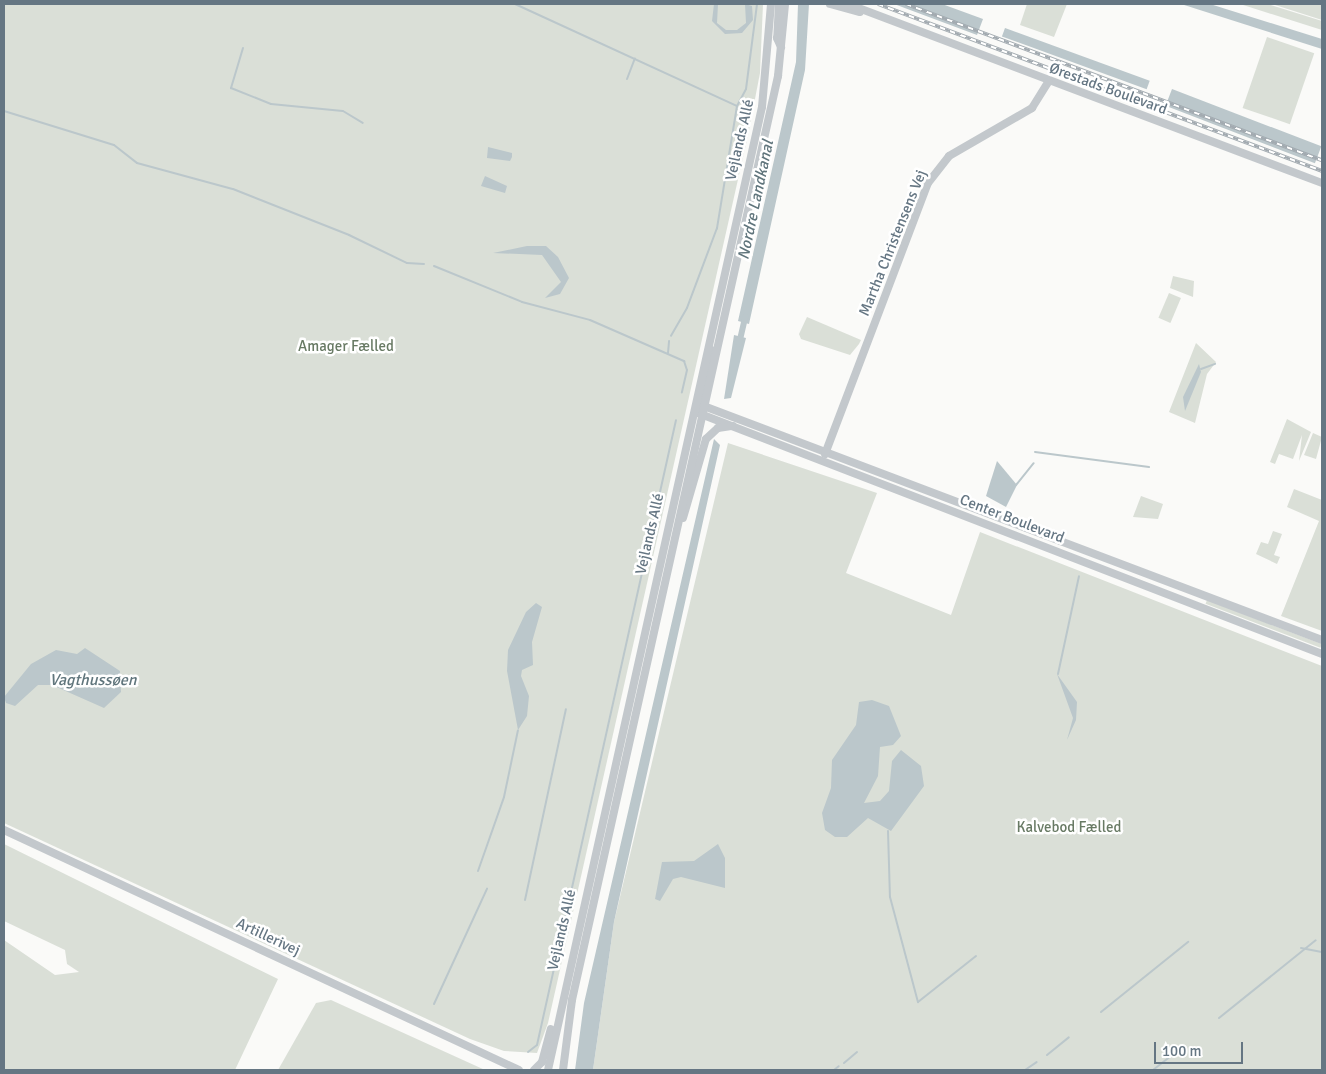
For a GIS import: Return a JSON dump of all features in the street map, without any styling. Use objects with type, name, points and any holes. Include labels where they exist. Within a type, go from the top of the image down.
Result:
[{"type":"street","name":"Vejlands Allé","points":[[563,1070],[572,1000],[678,528],[714,315],[762,108],[771,4]]},
{"type":"street","points":[[778,4],[777,38],[782,47]]},
{"type":"street","name":"Vejlands Allé","points":[[548,1070],[561,996],[782,47],[785,4]]},
{"type":"street","name":"Ørestads Boulevard","points":[[830,4],[886,19]]},
{"type":"street","name":"Ørestads Boulevard","points":[[848,4],[1048,82],[1322,183]]},
{"type":"street","name":"Martha Christensens Vej","points":[[823,461],[928,184],[949,156],[1032,108],[1048,82]]},
{"type":"street","name":"Center Boulevard","points":[[699,408],[734,426],[1322,654]]},
{"type":"street","name":"Center Boulevard","points":[[699,408],[827,451],[1322,640]]},
{"type":"street","name":"Vejlands Allé","points":[[678,528],[688,508],[706,440],[718,428],[734,426]]},
{"type":"street","name":"Artillerivej","points":[[4,830],[520,1070]]},
{"type":"street","points":[[534,1070],[542,1062],[561,996]]},
{"type":"green space","name":"Amager Fælled","points":[[4,4],[763,4],[760,73],[748,135],[548,1023],[537,1053],[504,1051],[470,1039],[4,823]]},
{"type":"green space","points":[[1027,4],[1067,4],[1054,37],[1020,25]]},
{"type":"green space","points":[[1240,4],[1268,4],[1322,21],[1322,30]]},
{"type":"green space","points":[[1272,4],[1322,4],[1322,20]]},
{"type":"green space","points":[[1267,37],[1314,53],[1290,124],[1243,108]]},
{"type":"green space","points":[[1173,276],[1194,281],[1193,297],[1170,288]]},
{"type":"green space","points":[[1169,293],[1181,298],[1170,323],[1158,318]]},
{"type":"green space","points":[[807,317],[861,340],[850,355],[801,339],[799,334]]},
{"type":"green space","points":[[1196,343],[1216,362],[1207,374],[1195,423],[1169,412]]},
{"type":"green space","points":[[1287,419],[1311,432],[1299,461],[1302,435],[1293,459],[1279,454],[1275,464],[1270,462]]},
{"type":"green space","points":[[1313,433],[1322,437],[1316,459],[1304,455]]},
{"type":"green space","name":"Kalvebod Fælled","points":[[728,443],[877,493],[846,573],[951,615],[980,532],[1322,666],[1322,1070],[593,1070],[614,922]]},
{"type":"green space","points":[[1294,489],[1322,500],[1322,631],[1281,616],[1319,521],[1287,507]]},
{"type":"green space","points":[[1141,496],[1163,504],[1158,519],[1133,517]]},
{"type":"green space","points":[[1273,531],[1282,534],[1274,555],[1280,557],[1277,564],[1256,554],[1261,542],[1268,544]]},
{"type":"green space","points":[[1207,600],[1322,644],[1320,648],[1206,604]]},
{"type":"green space","points":[[4,844],[278,979],[235,1070],[4,1070],[4,940],[55,975],[79,972],[67,964],[65,950],[4,921]]},
{"type":"green space","points":[[331,1000],[485,1070],[278,1070],[316,1003]]},
{"type":"water","points":[[714,4],[718,4],[717,23],[726,30],[737,30],[746,23],[745,4],[752,6],[753,20],[742,33],[725,34],[712,21]]},
{"type":"water","name":"Nordre Landkanal","points":[[798,4],[809,4],[805,70],[749,324],[738,321],[796,62]]},
{"type":"water","points":[[894,4],[942,4],[983,19],[977,35]]},
{"type":"water","points":[[1181,4],[1210,4],[1322,39],[1322,49]]},
{"type":"water","points":[[1005,28],[1150,81],[1147,89],[1002,36]]},
{"type":"water","points":[[1172,89],[1321,146],[1315,163],[1166,106]]},
{"type":"water","points":[[488,147],[512,153],[510,161],[487,158]]},
{"type":"water","points":[[485,176],[507,186],[505,193],[481,186]]},
{"type":"water","points":[[527,246],[546,246],[558,257],[569,278],[560,294],[545,298],[561,282],[542,255],[493,253]]},
{"type":"water","points":[[734,335],[746,338],[731,398],[724,399]]},
{"type":"water","points":[[1199,364],[1201,372],[1185,411],[1183,397]]},
{"type":"water","points":[[714,439],[720,445],[614,922],[593,1070],[575,1070],[584,1003]]},
{"type":"water","points":[[997,461],[1017,485],[1006,507],[986,496]]},
{"type":"water","points":[[536,603],[542,607],[532,642],[533,665],[522,670],[521,676],[529,696],[527,716],[518,730],[507,671],[508,650],[526,612]]},
{"type":"water","name":"Vagthussøen","points":[[85,648],[120,671],[121,692],[104,708],[52,685],[38,685],[15,706],[6,703],[4,697],[31,664],[56,650],[77,654]]},
{"type":"water","points":[[1057,674],[1077,702],[1076,720],[1067,740],[1073,718]]},
{"type":"water","points":[[872,700],[889,706],[901,736],[893,745],[880,747],[878,776],[864,803],[880,801],[889,791],[892,761],[901,750],[921,766],[924,786],[891,831],[868,818],[847,837],[835,837],[825,830],[822,813],[831,788],[832,760],[856,725],[859,702]]},
{"type":"water","points":[[718,844],[725,858],[725,888],[681,877],[673,879],[660,901],[655,899],[662,862],[694,861]]},
{"type":"waterway","points":[[515,4],[737,106],[717,228],[687,308],[671,336]]},
{"type":"waterway","points":[[737,106],[746,89],[757,4]]},
{"type":"waterway","points":[[243,48],[231,88],[271,104],[343,111],[363,123]]},
{"type":"waterway","points":[[627,79],[635,58]]},
{"type":"waterway","points":[[4,111],[114,145],[137,163],[233,189],[349,235],[407,263],[424,264]]},
{"type":"waterway","points":[[434,266],[522,302],[590,320],[684,361],[687,370],[682,392]]},
{"type":"waterway","name":"Nordre Landkanal","points":[[739,344],[745,317]]},
{"type":"waterway","points":[[668,353],[669,341]]},
{"type":"waterway","points":[[1201,369],[1215,364]]},
{"type":"waterway","points":[[528,1052],[537,1045],[676,420]]},
{"type":"waterway","points":[[1035,452],[1149,467]]},
{"type":"waterway","points":[[1016,485],[1034,463]]},
{"type":"waterway","points":[[1058,674],[1079,576]]},
{"type":"waterway","points":[[525,900],[566,709]]},
{"type":"waterway","points":[[478,871],[504,797],[518,730]]},
{"type":"waterway","points":[[888,831],[890,897],[918,1002],[976,956]]},
{"type":"waterway","points":[[434,1004],[487,889]]},
{"type":"waterway","points":[[1219,1018],[1316,940]]},
{"type":"waterway","points":[[1101,1012],[1188,942]]},
{"type":"waterway","points":[[1301,948],[1322,952]]},
{"type":"waterway","points":[[1047,1055],[1069,1037]]},
{"type":"waterway","points":[[1153,1070],[1181,1048]]},
{"type":"waterway","points":[[844,1063],[857,1052]]},
{"type":"waterway","points":[[1025,1070],[1037,1062]]},
{"type":"waterway","points":[[834,1070],[839,1066]]},
{"type":"railway","points":[[878,4],[1322,171]]},
{"type":"railway","points":[[906,4],[1322,160]]}]
